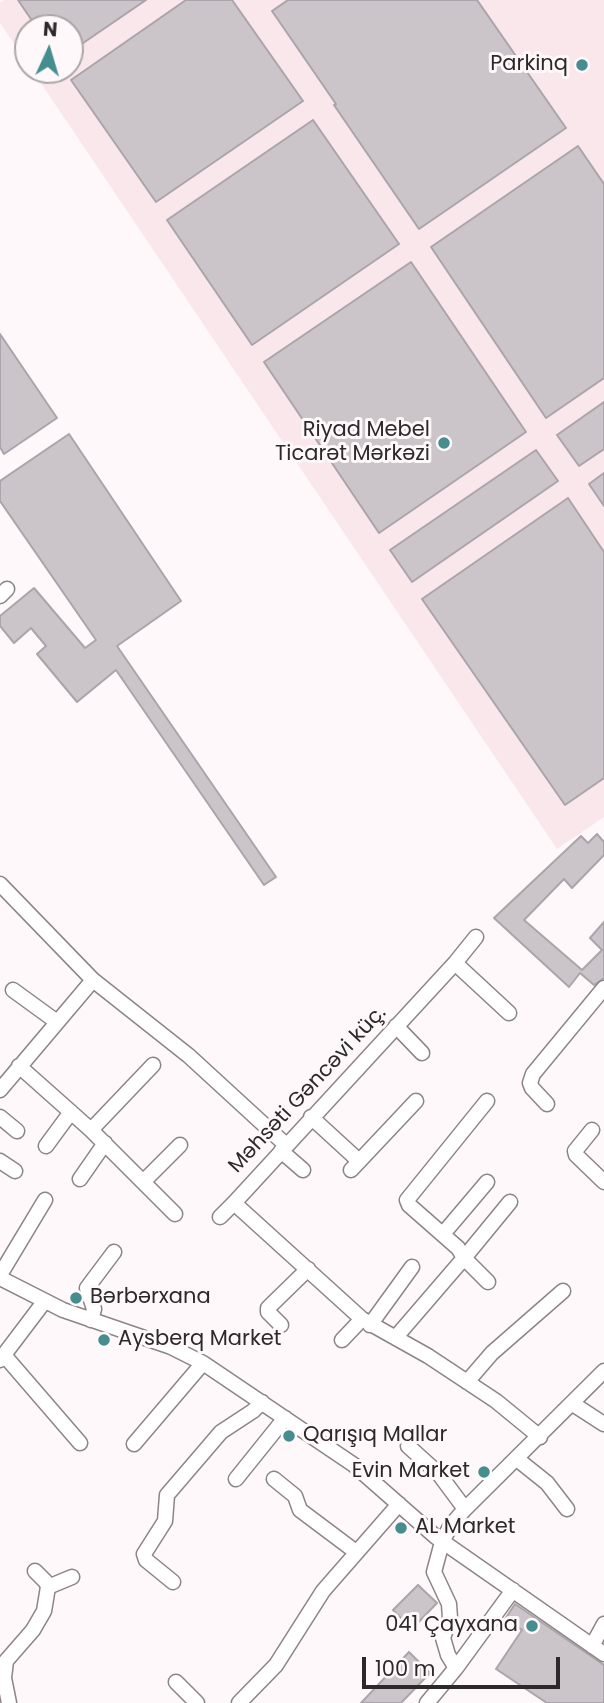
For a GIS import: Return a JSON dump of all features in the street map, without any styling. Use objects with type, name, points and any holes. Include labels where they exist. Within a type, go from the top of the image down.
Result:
[{"type":"street","points":[[0,884],[93,980],[189,1056],[284,1148],[303,1170]]},
{"type":"street","name":"Məhsəti Gəncəvi küç.","points":[[476,937],[234,1203],[366,1322],[396,1337],[467,1382],[511,1412],[540,1437]]},
{"type":"street","points":[[455,963],[509,1013]]},
{"type":"street","points":[[0,1090],[93,980]]},
{"type":"street","points":[[547,1104],[532,1088],[530,1083],[533,1074],[604,988]]},
{"type":"street","points":[[13,990],[57,1022]]},
{"type":"street","points":[[396,1026],[422,1053]]},
{"type":"street","points":[[91,1130],[153,1065]]},
{"type":"street","points":[[19,1066],[105,1143],[175,1214]]},
{"type":"street","points":[[312,1117],[355,1166],[416,1101]]},
{"type":"street","points":[[487,1101],[407,1200],[409,1205],[458,1248],[464,1258],[488,1282]]},
{"type":"street","points":[[46,1146],[71,1112]]},
{"type":"street","points":[[0,1117],[17,1131]]},
{"type":"street","points":[[592,1130],[575,1151],[604,1182]]},
{"type":"street","points":[[80,1179],[105,1143]]},
{"type":"street","points":[[144,1181],[180,1145]]},
{"type":"street","points":[[0,1161],[15,1171]]},
{"type":"street","points":[[443,1234],[487,1182]]},
{"type":"street","points":[[45,1200],[0,1277],[44,1302],[171,1347],[203,1363],[354,1465],[442,1542],[598,1650],[604,1623]]},
{"type":"street","points":[[396,1337],[510,1202]]},
{"type":"street","points":[[219,1217],[234,1203]]},
{"type":"street","points":[[91,1320],[94,1309],[87,1288],[114,1252]]},
{"type":"street","points":[[342,1340],[366,1322],[412,1267]]},
{"type":"street","points":[[281,1325],[268,1312],[268,1308],[308,1269]]},
{"type":"street","points":[[467,1382],[492,1353],[563,1292]]},
{"type":"street","points":[[44,1302],[2,1358],[80,1443]]},
{"type":"street","points":[[134,1444],[203,1363]]},
{"type":"street","points":[[457,1668],[448,1655],[443,1638],[450,1618],[449,1604],[434,1572],[442,1542],[451,1525],[465,1509],[604,1371]]},
{"type":"street","points":[[173,1582],[146,1560],[144,1554],[165,1521],[167,1495],[221,1432],[262,1402]]},
{"type":"street","points":[[573,1404],[604,1424]]},
{"type":"street","points":[[236,1479],[285,1418]]},
{"type":"street","points":[[408,1446],[439,1474],[465,1509]]},
{"type":"street","points":[[517,1459],[547,1483],[567,1509]]},
{"type":"street","points":[[274,1479],[295,1496],[300,1510],[356,1552]]},
{"type":"street","points":[[239,1703],[283,1655],[313,1604],[399,1504]]},
{"type":"street","points":[[9,1703],[4,1678],[6,1661],[40,1620],[48,1587],[35,1571]]},
{"type":"street","points":[[48,1587],[72,1577]]},
{"type":"street","points":[[427,1703],[457,1668],[513,1590]]},
{"type":"street","points":[[176,1682],[197,1703]]},
{"type":"shaded area","name":"Riyad Mebel Ticarət Mərkəzi","points":[[4,0],[604,0],[604,817],[557,849],[41,84],[84,84],[84,14],[14,14],[14,44],[0,23],[0,3]]},
{"type":"building","points":[[18,0],[146,0],[84,42],[84,14],[28,14]]},
{"type":"building","points":[[186,0],[232,0],[303,101],[156,202],[74,84],[84,84],[84,71]]},
{"type":"building","points":[[288,0],[477,0],[566,128],[419,229],[272,11]]},
{"type":"building","points":[[313,120],[399,244],[252,345],[167,220]]},
{"type":"building","points":[[578,146],[604,184],[604,378],[546,418],[431,247]]},
{"type":"building","points":[[411,262],[526,432],[379,533],[264,362]]},
{"type":"building","points":[[0,334],[57,418],[4,454],[0,447]]},
{"type":"building","points":[[604,402],[604,449],[579,466],[557,435]]},
{"type":"building","points":[[69,434],[181,601],[117,646],[276,877],[264,885],[116,670],[77,702],[37,654],[46,646],[31,628],[14,643],[0,626],[0,616],[34,588],[85,648],[96,640],[0,501],[0,481]]},
{"type":"building","points":[[536,450],[558,481],[412,582],[390,550]]},
{"type":"building","points":[[604,473],[604,506],[589,484]]},
{"type":"building","points":[[568,498],[604,552],[604,778],[565,805],[422,599]]},
{"type":"building","points":[[597,834],[604,842],[604,855],[572,888],[564,879],[524,920],[582,970],[602,950],[590,938],[604,922],[604,978],[594,985],[580,973],[569,987],[494,918],[581,836],[588,843]]},
{"type":"building","points":[[418,1585],[437,1603],[412,1629],[393,1610]]},
{"type":"building","points":[[515,1604],[604,1665],[604,1703],[547,1703],[496,1669],[522,1630],[505,1619]]},
{"type":"building","points":[[409,1652],[430,1673],[401,1703],[361,1703]]},
{"type":"place","name":"Parkinq","points":[[582,65]]},
{"type":"place","name":"Riyad Mebel Ticarət Mərkəzi","points":[[444,443]]},
{"type":"place","name":"Bərbərxana","points":[[76,1298]]},
{"type":"place","name":"Aysberq Market","points":[[104,1340]]},
{"type":"place","name":"Qarışıq Mallar","points":[[289,1436]]},
{"type":"place","name":"Evin Market","points":[[484,1472]]},
{"type":"place","name":"AL Market","points":[[401,1528]]},
{"type":"place","name":"041 Çayxana","points":[[532,1626]]}]
